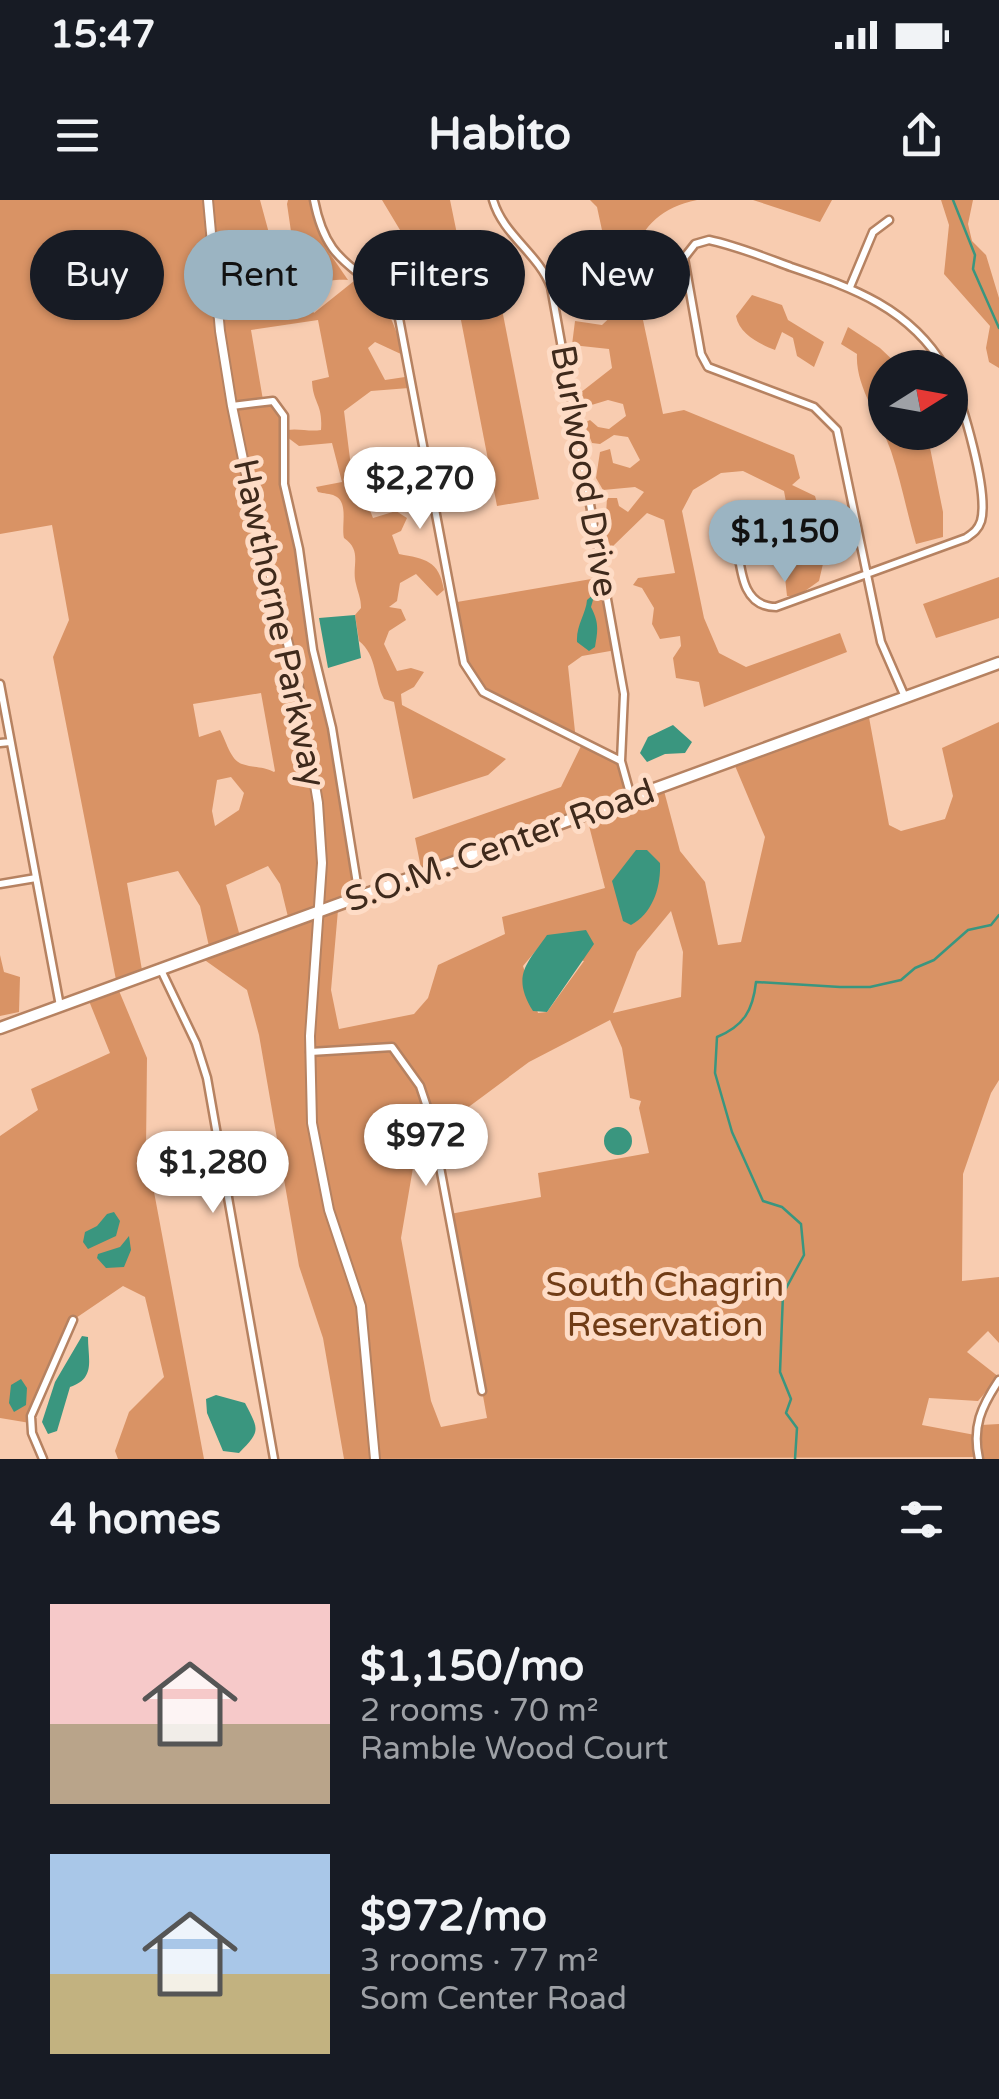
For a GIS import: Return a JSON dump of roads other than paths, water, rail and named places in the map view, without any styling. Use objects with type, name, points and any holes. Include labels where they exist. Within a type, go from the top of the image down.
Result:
[{"type":"main road","name":"S.O.M. Center Road","points":[[0,1028],[999,664]]},
{"type":"street","name":"Hawthorne Parkway","points":[[208,200],[220,331],[232,406],[297,679],[322,843],[310,1052],[312,1123],[320,1174],[361,1306],[376,1459]]},
{"type":"street","points":[[314,200],[325,240],[334,253],[376,287],[398,313],[464,663],[483,692],[621,761]]},
{"type":"street","name":"Burlwood Drive","points":[[492,200],[502,222],[539,263],[551,287],[624,694],[621,761],[631,797]]},
{"type":"street","points":[[850,287],[872,232],[889,220]]},
{"type":"street","points":[[906,698],[881,642],[838,430],[814,407],[708,366],[701,354],[684,258],[695,244],[709,240],[850,287],[877,300],[910,324],[931,350]]},
{"type":"street","points":[[232,406],[274,401],[284,416],[284,484],[300,549],[313,650],[332,728],[359,898]]},
{"type":"street","points":[[735,532],[746,591],[763,608],[776,608],[966,538],[978,529],[983,502],[968,431]]},
{"type":"street","points":[[0,684],[60,1006]]},
{"type":"street","points":[[0,744],[10,742]]},
{"type":"street","points":[[0,884],[36,878]]},
{"type":"street","points":[[161,970],[196,1043],[207,1078],[274,1459]]},
{"type":"street","points":[[310,1052],[392,1046],[420,1086],[431,1119],[482,1391]]},
{"type":"street","points":[[43,1459],[32,1432],[31,1416],[73,1320]]},
{"type":"street","points":[[978,1459],[978,1419],[999,1380]]},
{"type":"water","points":[[595,593],[591,607],[597,635],[595,647],[589,651],[577,642],[577,636],[587,600]]},
{"type":"water","points":[[355,615],[361,658],[328,668],[319,618]]},
{"type":"water","points":[[673,725],[692,742],[685,753],[665,754],[647,762],[640,753],[648,737]]},
{"type":"water","points":[[636,850],[647,850],[660,863],[660,872],[650,906],[631,925],[623,921],[612,881]]},
{"type":"water","points":[[586,930],[594,944],[547,1012],[533,1011],[522,979],[533,954],[547,935]]},
{"type":"water","points":[[618,1127],[628,1131],[632,1141],[628,1151],[618,1155],[608,1151],[604,1141],[608,1131]]},
{"type":"water","points":[[114,1212],[120,1221],[116,1236],[88,1249],[83,1242],[85,1232]]},
{"type":"water","points":[[129,1236],[131,1250],[124,1267],[106,1268],[98,1254],[120,1247]]},
{"type":"water","points":[[82,1336],[88,1337],[87,1373],[70,1387],[57,1431],[48,1434],[42,1422],[55,1382]]},
{"type":"water","points":[[21,1379],[27,1388],[26,1405],[14,1412],[9,1403],[11,1385]]},
{"type":"water","points":[[216,1395],[245,1403],[253,1419],[254,1435],[239,1453],[223,1451],[207,1413],[206,1399]]},
{"type":"waterway","points":[[953,200],[975,255],[973,269],[999,328]]},
{"type":"waterway","points":[[795,1459],[797,1428],[786,1413],[791,1399],[780,1372],[783,1294],[804,1255],[801,1224],[782,1207],[763,1201],[732,1132],[715,1073],[717,1037],[746,1016],[756,982],[870,987],[901,980],[915,968],[934,960],[968,930],[991,925],[999,915]]},
{"type":"park label","name":"South Chagrin Reservation","points":[[665,1305]]}]
